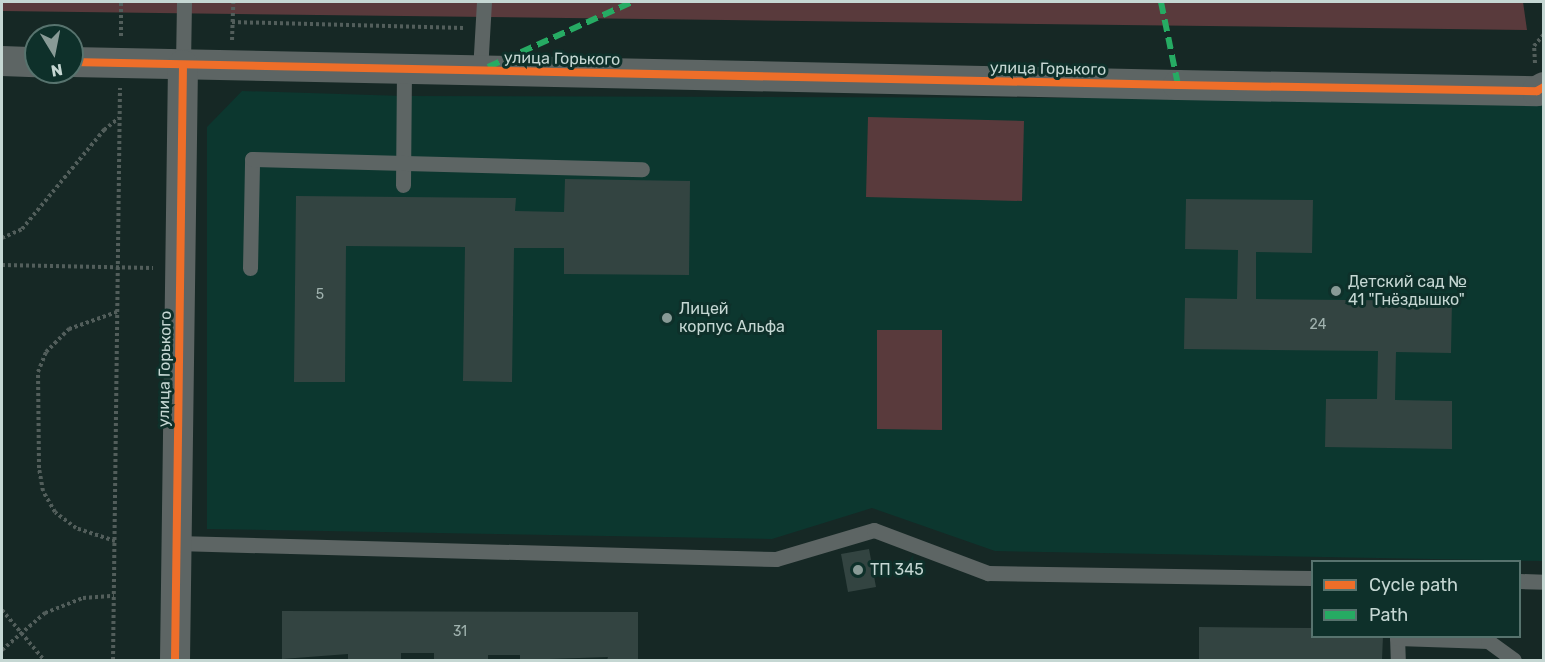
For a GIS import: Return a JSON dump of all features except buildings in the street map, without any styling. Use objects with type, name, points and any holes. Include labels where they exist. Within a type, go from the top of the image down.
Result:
[{"type":"street","points":[[2,61],[24,62]]},
{"type":"street","points":[[84,62],[183,65]]},
{"type":"street","name":"улица Горького","points":[[175,660],[183,65],[1540,89]]},
{"type":"lane","points":[[183,65],[184,2]]},
{"type":"lane","points":[[480,71],[484,2]]},
{"type":"lane","points":[[403,185],[404,69]]},
{"type":"lane","points":[[250,268],[252,159],[642,169]]},
{"type":"lane","points":[[176,543],[776,559],[874,530],[988,573],[1311,578]]},
{"type":"lane","points":[[1521,581],[1544,582]]},
{"type":"lane","points":[[1397,638],[1398,660]]},
{"type":"lane","points":[[1420,638],[1488,641],[1514,660]]},
{"type":"path","points":[[113,660],[121,2]]},
{"type":"path","points":[[231,66],[232,2]]},
{"type":"path","points":[[232,22],[482,29]]},
{"type":"path","points":[[2,238],[22,229],[104,130],[120,117]]},
{"type":"path","points":[[2,265],[181,269]]},
{"type":"path","points":[[115,541],[75,528],[55,512],[43,491],[39,468],[38,372],[46,352],[69,329],[117,312]]},
{"type":"path","points":[[2,650],[45,614],[83,598],[114,596]]},
{"type":"path","points":[[2,610],[44,660]]},
{"type":"shaded area","points":[[2,2],[1523,2],[1527,30],[2,11]]},
{"type":"shaded area","name":"Лицей корпус Альфа","points":[[242,91],[403,96],[1131,98],[1543,104],[1542,561],[995,551],[872,508],[772,539],[207,529],[207,127]]},
{"type":"shaded area","points":[[868,117],[1024,121],[1022,201],[866,197]]},
{"type":"shaded area","points":[[877,330],[942,330],[942,430],[877,429]]},
{"type":"marked path","points":[[488,67],[632,2]]},
{"type":"marked path","points":[[1161,2],[1178,85]]},
{"type":"cycle path","points":[[84,62],[1178,85],[1537,91],[1544,87]]},
{"type":"cycle path","points":[[175,660],[183,65]]},
{"type":"place","name":"Детский сад № 41 \"Гнёздышко\"","points":[[1336,291]]},
{"type":"place","name":"Лицей корпус Альфа","points":[[667,318]]},
{"type":"place","name":"ТП 345","points":[[858,570]]}]
